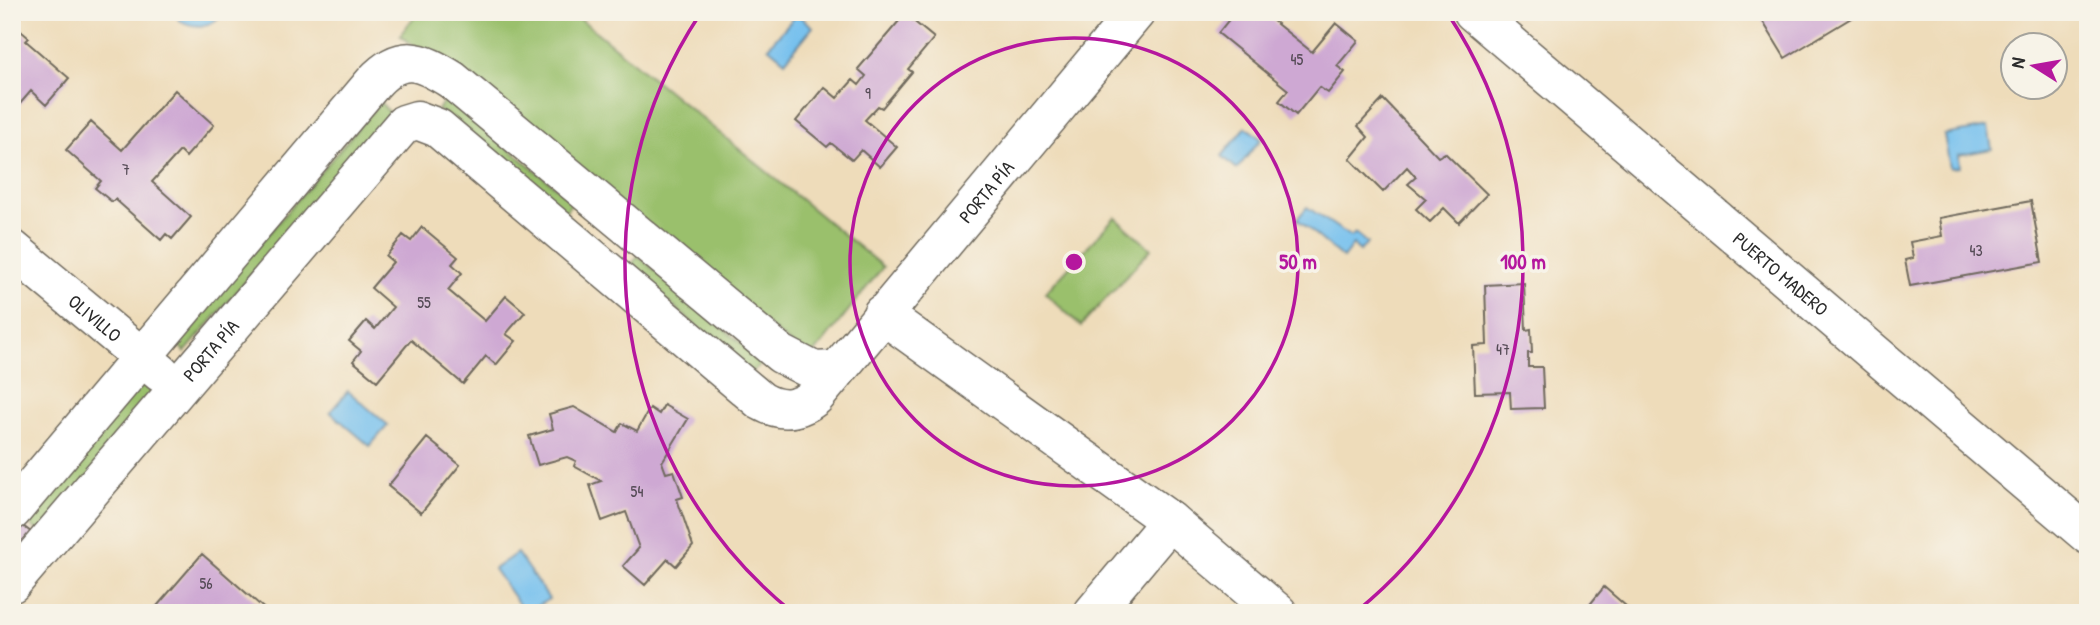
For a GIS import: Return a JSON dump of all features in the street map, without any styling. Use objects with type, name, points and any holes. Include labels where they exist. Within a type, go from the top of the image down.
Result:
[{"type":"street","name":"PORTA PÍA","points":[[414,120],[438,128],[771,406],[793,408],[805,405],[815,397],[1136,12]]},
{"type":"street","name":"PUERTO MADERO","points":[[1473,12],[2088,535]]},
{"type":"street","points":[[12,511],[385,69],[410,62],[443,74],[781,354],[814,371],[835,370]]},
{"type":"street","points":[[385,69],[414,120]]},
{"type":"street","name":"PORTA PÍA","points":[[12,583],[398,129],[414,120],[443,74]]},
{"type":"street","points":[[585,252],[616,217]]},
{"type":"street","name":"OLIVILLO","points":[[12,249],[179,388]]},
{"type":"street","points":[[882,314],[1170,521],[1278,613]]},
{"type":"street","points":[[1093,613],[1170,521]]},
{"type":"green space","points":[[418,12],[572,12],[883,267],[810,359],[400,35]]},
{"type":"green space","points":[[446,97],[573,201],[565,212],[438,110]]},
{"type":"green space","points":[[380,102],[390,113],[185,352],[176,343]]},
{"type":"green space","points":[[1115,217],[1151,249],[1081,326],[1045,293]]},
{"type":"green space","points":[[638,256],[763,362],[751,373],[629,268]]},
{"type":"green space","points":[[143,383],[151,389],[152,401],[41,534],[21,516]]},
{"type":"water","points":[[175,12],[223,13],[213,22],[197,26],[179,20]]},
{"type":"water","points":[[797,14],[813,27],[785,61],[768,47]]},
{"type":"water","points":[[1246,127],[1261,139],[1237,169],[1222,156]]},
{"type":"water","points":[[1988,127],[1992,149],[1959,155],[1960,167],[1950,168],[1944,135]]},
{"type":"water","points":[[1307,207],[1351,237],[1355,233],[1367,243],[1360,251],[1353,245],[1343,258],[1297,219]]},
{"type":"water","points":[[348,391],[388,425],[370,446],[330,412]]},
{"type":"water","points":[[517,553],[549,599],[525,613],[494,569]]},
{"type":"building","points":[[12,12],[20,18],[14,25],[29,38],[26,41],[69,78],[46,105],[31,91],[12,113]]},
{"type":"building","points":[[1235,12],[1262,12],[1312,52],[1336,23],[1358,41],[1337,66],[1345,72],[1328,93],[1319,87],[1296,115],[1279,101],[1288,90],[1218,33]]},
{"type":"building","points":[[1757,12],[1861,12],[1785,58]]},
{"type":"building","points":[[905,14],[934,38],[908,69],[912,72],[882,108],[878,106],[865,120],[897,147],[880,167],[861,150],[852,160],[831,143],[827,147],[796,121],[824,87],[837,98],[853,80],[859,85],[866,76],[858,69]]},
{"type":"building","points":[[175,90],[214,125],[186,157],[180,151],[152,182],[191,217],[172,239],[166,234],[161,240],[115,199],[112,202],[95,188],[101,181],[66,150],[91,122],[122,150]]},
{"type":"building","points":[[1383,99],[1438,157],[1445,153],[1487,194],[1459,223],[1444,208],[1430,222],[1416,209],[1426,199],[1408,184],[1416,177],[1407,167],[1383,192],[1350,159],[1368,137],[1358,126]]},
{"type":"building","points":[[2031,201],[2042,262],[1910,286],[1905,260],[1913,258],[1910,242],[1942,236],[1939,218]]},
{"type":"building","points":[[422,227],[458,257],[452,264],[462,273],[448,290],[485,321],[506,296],[525,312],[506,334],[516,341],[496,365],[486,356],[463,384],[411,340],[377,381],[353,361],[361,351],[349,341],[366,321],[375,329],[393,307],[371,288],[393,262],[386,256],[403,235],[411,241]]},
{"type":"building","points":[[1524,283],[1526,330],[1531,329],[1532,353],[1528,353],[1528,367],[1542,367],[1544,408],[1511,409],[1510,392],[1475,393],[1473,346],[1487,345],[1485,285]]},
{"type":"building","points":[[664,405],[688,419],[662,462],[666,473],[674,471],[683,497],[677,499],[693,546],[676,566],[668,559],[645,585],[623,566],[639,548],[626,512],[602,521],[590,485],[601,481],[574,466],[576,461],[567,457],[538,465],[529,436],[553,429],[549,414],[574,407],[617,432],[622,423],[637,431],[650,408],[659,414]]},
{"type":"building","points":[[427,438],[460,465],[421,513],[388,486]]},
{"type":"building","points":[[19,523],[36,536],[24,550],[12,541],[12,531]]},
{"type":"building","points":[[202,554],[269,613],[151,613]]},
{"type":"building","points":[[1604,587],[1634,613],[1583,613]]}]
